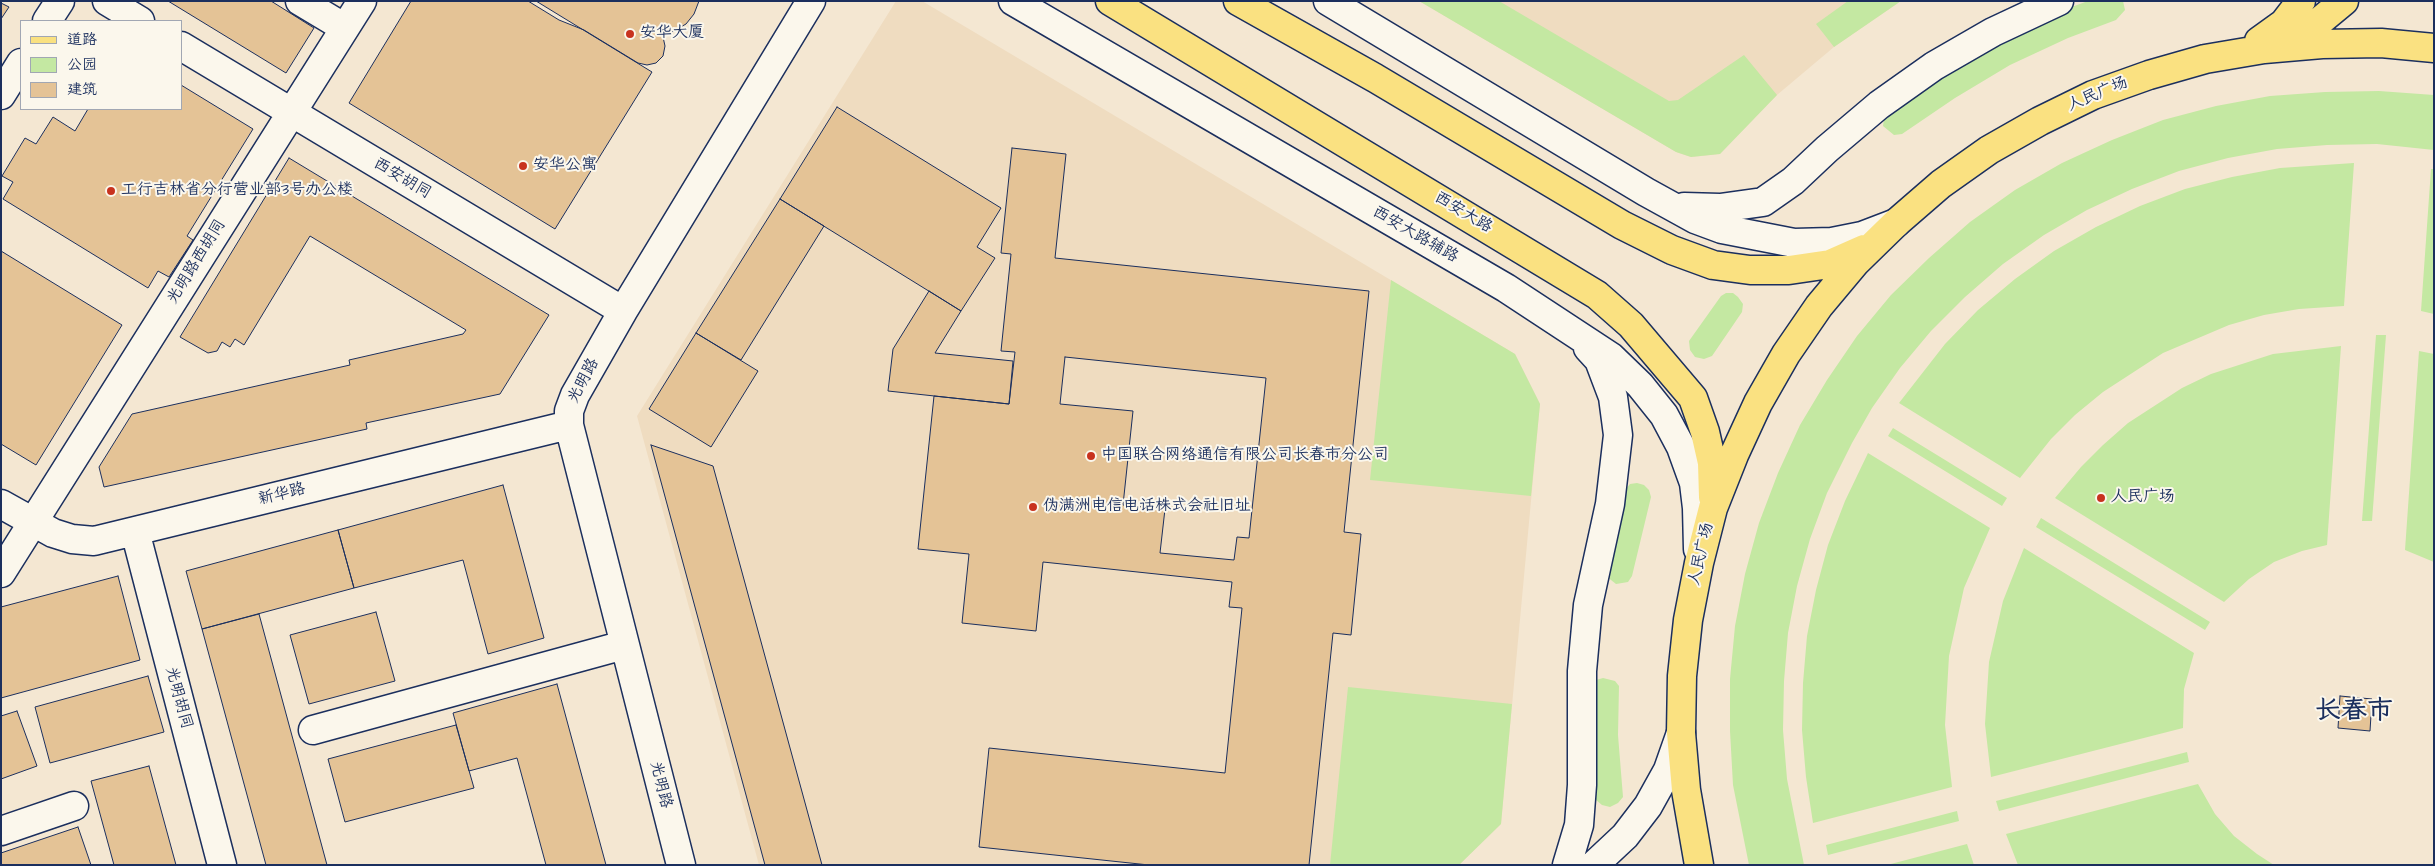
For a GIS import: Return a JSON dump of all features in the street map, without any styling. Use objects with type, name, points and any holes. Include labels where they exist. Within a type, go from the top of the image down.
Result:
[{"type":"main road","name":"西安大路","points":[[1110,1],[1597,295],[1631,325],[1692,398],[1705,432],[1712,462],[1713,508]]},
{"type":"main road","points":[[1238,1],[1384,83],[1622,225],[1672,250],[1713,264],[1750,270],[1789,270],[1830,264],[1855,254],[1887,232]]},
{"type":"main road","points":[[2227,55],[2263,40],[2284,22],[2301,1]]},
{"type":"main road","points":[[2264,49],[2315,25],[2344,1]]},
{"type":"main road","name":"人民广场","points":[[1699,865],[1686,790],[1681,733],[1682,676],[1688,620],[1698,563],[1713,508],[1734,455],[1758,403],[1786,354],[1819,306],[1887,232],[1949,179],[1989,150],[2040,121],[2093,95],[2148,75],[2227,55],[2264,49],[2332,43],[2381,43],[2434,48]]},
{"type":"street","points":[[48,20],[60,1]]},
{"type":"street","points":[[106,1],[138,20]]},
{"type":"street","points":[[300,1],[345,28]]},
{"type":"street","name":"光明路西胡同","points":[[1,573],[362,1]]},
{"type":"street","name":"光明路","points":[[681,865],[568,426],[569,411],[575,394],[623,311],[811,1]]},
{"type":"street","name":"西安大路辅路","points":[[1013,1],[1497,284],[1572,331],[1610,358],[1640,385],[1664,415],[1682,447],[1694,483],[1698,508],[1698,563]]},
{"type":"street","points":[[1328,1],[1694,219],[1722,229],[1794,243],[1832,242],[1887,232]]},
{"type":"street","points":[[1646,192],[1681,207],[1720,208],[1762,202],[1793,181],[1879,105],[1934,66],[1993,32],[2058,1]]},
{"type":"street","name":"西安胡同","points":[[182,47],[623,311]]},
{"type":"street","points":[[1,95],[20,65]]},
{"type":"street","points":[[1567,865],[1579,825],[1582,785],[1582,671],[1588,605],[1610,504],[1618,436],[1613,397],[1598,360],[1572,331]]},
{"type":"street","name":"新华路","points":[[1,504],[32,523],[72,539],[94,540],[568,426]]},
{"type":"street","name":"光明胡同","points":[[135,531],[222,865]]},
{"type":"street","points":[[313,730],[624,645]]},
{"type":"street","points":[[1594,865],[1625,836],[1648,806],[1668,770],[1681,733]]},
{"type":"street","points":[[1,831],[74,806]]},
{"type":"shaded area","name":"中国联合网络通信有限公司长春市分公司","points":[[896,1],[922,1],[1515,354],[1540,404],[1501,824],[1459,865],[759,865],[637,416]]},
{"type":"shaded area","points":[[1419,1],[1901,1],[1834,47],[1777,95],[1720,154],[1691,157],[1676,152]]},
{"type":"green space","points":[[1419,1],[1499,1],[1669,101],[1678,100],[1744,55],[1777,95],[1720,154],[1691,157],[1676,152]]},
{"type":"green space","points":[[1848,1],[1901,1],[1834,47],[1816,24]]},
{"type":"green space","points":[[2088,1],[2123,1],[2125,10],[2116,20],[2068,38],[2010,65],[1955,98],[1902,134],[1894,135],[1883,126],[1885,113],[1940,75],[2058,12]]},
{"type":"green space","points":[[2379,91],[2434,95],[2434,150],[2377,144],[2277,149],[2228,158],[2179,171],[2132,189],[2087,210],[2044,235],[2003,264],[1965,297],[1931,331],[1900,368],[1872,408],[1827,493],[1810,539],[1797,586],[1788,633],[1784,681],[1783,730],[1787,779],[1804,865],[1749,865],[1733,785],[1730,731],[1730,679],[1735,626],[1745,574],[1759,523],[1778,473],[1800,425],[1827,380],[1857,336],[1891,295],[1970,222],[2015,190],[2062,163],[2112,140],[2163,120],[2216,106],[2270,96]]},
{"type":"green space","points":[[2354,163],[2344,306],[2299,309],[2264,315],[2229,325],[2163,353],[2103,392],[2075,415],[2051,439],[2020,478],[1899,403],[1945,344],[1978,310],[2015,279],[2054,251],[2096,227],[2140,206],[2185,189],[2232,177],[2280,168]]},
{"type":"green space","points":[[2431,169],[2434,169],[2434,314],[2421,311]]},
{"type":"green space","points":[[1391,280],[1515,354],[1540,404],[1531,496],[1370,480]]},
{"type":"green space","points":[[1726,293],[1733,293],[1738,297],[1743,304],[1742,312],[1712,356],[1704,359],[1695,357],[1690,350],[1689,341],[1721,296]]},
{"type":"green space","points":[[2376,335],[2386,335],[2372,521],[2362,521]]},
{"type":"green space","points":[[2341,346],[2327,545],[2302,551],[2274,562],[2249,579],[2224,602],[2055,498],[2081,467],[2128,423],[2182,388],[2211,374],[2273,354]]},
{"type":"green space","points":[[2419,351],[2434,354],[2434,562],[2405,550]]},
{"type":"green space","points":[[1893,428],[2007,498],[2002,506],[1888,436]]},
{"type":"green space","points":[[1868,453],[1990,528],[1964,588],[1949,656],[1945,725],[1952,787],[1813,823],[1806,777],[1802,730],[1807,636],[1816,590],[1828,545],[1845,501]]},
{"type":"green space","points":[[1630,484],[1644,485],[1649,490],[1651,497],[1632,576],[1628,582],[1616,584],[1606,576],[1625,490]]},
{"type":"green space","points":[[2041,518],[2210,622],[2205,630],[2036,527]]},
{"type":"green space","points":[[2024,548],[2194,653],[2184,689],[2183,728],[1991,777],[1985,724],[1989,662],[2003,601]]},
{"type":"green space","points":[[1603,678],[1615,681],[1619,686],[1618,735],[1623,797],[1618,803],[1610,807],[1602,805],[1596,800],[1592,736],[1592,685],[1596,680]]},
{"type":"green space","points":[[1348,687],[1512,704],[1501,824],[1459,865],[1330,865]]},
{"type":"green space","points":[[2187,752],[2189,762],[1999,811],[1996,801]]},
{"type":"green space","points":[[2198,784],[2215,814],[2234,836],[2274,865],[2018,865],[2006,834]]},
{"type":"green space","points":[[1957,811],[1959,821],[1828,855],[1826,845]]},
{"type":"green space","points":[[1967,844],[1974,865],[1887,865]]},
{"type":"building","points":[[168,1],[271,1],[314,28],[286,73]]},
{"type":"building","name":"安华公寓","points":[[411,1],[536,1],[652,72],[555,229],[349,103]]},
{"type":"building","name":"安华大厦","points":[[528,1],[699,1],[694,14],[686,24],[663,37],[665,46],[663,56],[656,63],[647,65],[638,63],[584,30],[559,20]]},
{"type":"building","points":[[1,3],[9,7],[1,19]]},
{"type":"building","name":"工行吉林省分行营业部3号办公楼","points":[[182,86],[253,129],[187,236],[193,240],[169,277],[158,271],[148,288],[3,199],[13,182],[2,176],[25,138],[36,144],[53,117],[75,131],[87,110],[182,110]]},
{"type":"building","points":[[837,107],[1001,208],[977,247],[995,258],[961,311],[780,199]]},
{"type":"building","name":"伪满洲电信电话株式会社旧址","points":[[1012,148],[1066,154],[1055,258],[1369,291],[1344,532],[1361,534],[1351,635],[1333,633],[1309,865],[1149,865],[979,847],[989,748],[1225,773],[1242,608],[1229,607],[1232,582],[1043,562],[1036,631],[962,623],[969,554],[918,549],[934,396],[1009,404],[1015,352],[1001,351],[1011,254],[1001,253]],"holes":[[[1065,357],[1266,378],[1249,538],[1237,537],[1234,560],[1160,553],[1165,509],[1123,505],[1133,411],[1060,404]]]},
{"type":"building","points":[[289,158],[549,315],[500,394],[366,423],[367,429],[104,487],[99,467],[132,414],[350,365],[349,360],[463,334],[466,330],[310,236],[244,345],[235,339],[230,347],[222,342],[217,351],[208,353],[180,337]]},
{"type":"building","points":[[780,199],[824,226],[741,360],[696,333]]},
{"type":"building","points":[[1,251],[122,325],[36,465],[1,444]]},
{"type":"building","points":[[929,291],[961,311],[935,353],[1013,361],[1009,404],[888,391],[893,349]]},
{"type":"building","points":[[696,333],[758,371],[711,447],[649,409]]},
{"type":"building","points":[[651,445],[713,466],[822,865],[765,865]]},
{"type":"building","points":[[503,485],[544,638],[488,654],[463,560],[354,588],[338,530]]},
{"type":"building","points":[[338,530],[354,588],[202,629],[186,571]]},
{"type":"building","points":[[118,576],[140,660],[1,698],[1,607]]},
{"type":"building","points":[[376,612],[395,681],[309,704],[290,635]]},
{"type":"building","points":[[259,614],[327,865],[266,865],[202,629]]},
{"type":"building","points":[[148,676],[164,732],[50,763],[35,707]]},
{"type":"building","points":[[557,684],[606,865],[546,865],[517,758],[469,771],[453,713]]},
{"type":"building","points":[[2340,696],[2372,699],[2370,731],[2338,728]]},
{"type":"building","points":[[17,711],[37,766],[1,779],[1,716]]},
{"type":"building","points":[[456,725],[474,788],[345,822],[328,759]]},
{"type":"building","points":[[149,766],[176,865],[114,865],[91,781]]},
{"type":"building","points":[[78,827],[91,865],[1,865],[1,853]]},
{"type":"place","name":"安华大厦","points":[[630,34]]},
{"type":"place","name":"安华公寓","points":[[523,166]]},
{"type":"place","name":"工行吉林省分行营业部3号办公楼","points":[[111,191]]},
{"type":"place","name":"中国联合网络通信有限公司长春市分公司","points":[[1091,456]]},
{"type":"place","name":"人民广场","points":[[2101,498]]},
{"type":"place","name":"伪满洲电信电话株式会社旧址","points":[[1033,507]]},
{"type":"district","name":"长春市","points":[[2354,713]]}]
